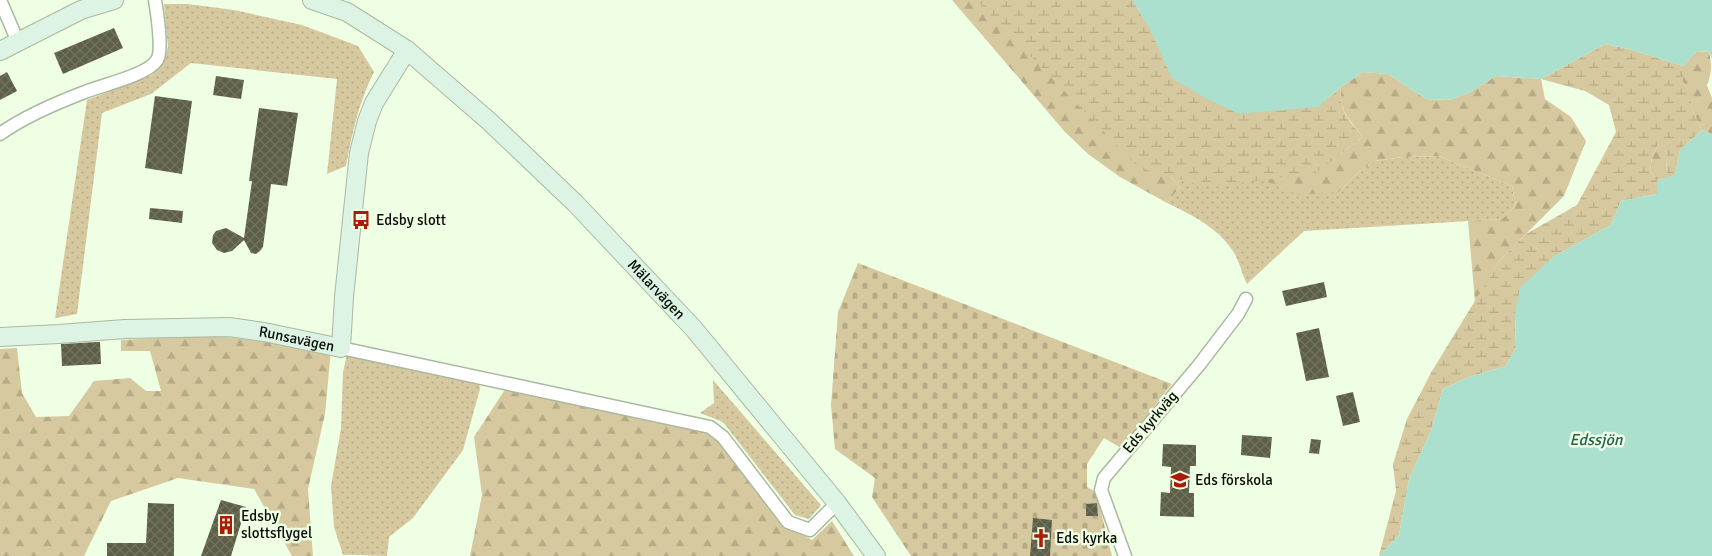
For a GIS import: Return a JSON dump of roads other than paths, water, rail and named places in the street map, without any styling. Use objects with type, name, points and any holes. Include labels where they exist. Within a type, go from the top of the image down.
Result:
[{"type":"main road","points":[[0,51],[81,10],[114,0]]},
{"type":"main road","name":"Mälarvägen","points":[[312,0],[347,12],[407,50],[490,122],[574,203],[694,330],[837,503],[876,556]]},
{"type":"main road","name":"Runsavägen","points":[[0,337],[125,329],[229,327],[264,332],[341,348],[356,179],[361,145],[367,121],[374,104],[407,50]]},
{"type":"street","points":[[0,0],[18,42]]},
{"type":"street","points":[[0,134],[46,108],[84,92],[146,72],[158,60],[160,44],[155,0]]},
{"type":"street","name":"Eds kyrkväg","points":[[1126,556],[1101,490],[1104,478],[1199,365],[1238,314],[1246,299]]},
{"type":"street","points":[[341,348],[710,427],[723,437],[788,522],[810,530],[837,503]]},
{"type":"water","points":[[1132,0],[1712,0],[1712,59],[1709,52],[1697,51],[1683,66],[1629,49],[1605,44],[1541,79],[1496,76],[1468,93],[1449,100],[1426,99],[1388,74],[1363,72],[1341,87],[1318,107],[1239,114],[1205,98],[1172,78],[1149,27]]},
{"type":"water","name":"Edssjön","points":[[1702,130],[1712,134],[1712,556],[1379,556],[1399,535],[1409,479],[1431,431],[1443,389],[1469,377],[1506,366],[1516,347],[1515,313],[1520,288],[1553,257],[1611,225],[1621,201],[1657,194],[1657,180],[1675,175],[1680,150]]},
{"type":"place","name":"Edsby slott","points":[[361,220]]},
{"type":"place","name":"Eds förskola","points":[[1180,480]]},
{"type":"place","name":"Edsby slottsflygel","points":[[226,525]]},
{"type":"place","name":"Eds kyrka","points":[[1041,538]]}]
